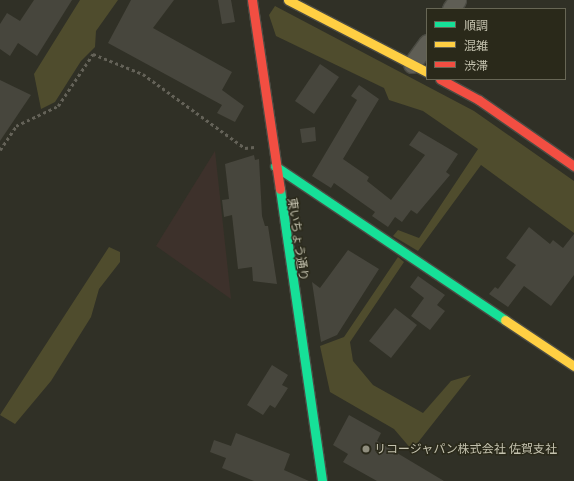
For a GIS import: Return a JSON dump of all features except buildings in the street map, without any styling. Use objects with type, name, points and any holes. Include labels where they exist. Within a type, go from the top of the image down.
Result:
[{"type":"street","name":"東いちょう通り","points":[[252,0],[272,146],[322,481]]},
{"type":"street","points":[[288,0],[426,71]]},
{"type":"street","points":[[412,64],[426,44]]},
{"type":"street","points":[[442,80],[479,100],[574,166]]},
{"type":"street","points":[[275,166],[574,366]]},
{"type":"path","points":[[0,150],[16,126],[58,106],[93,54],[143,74],[245,148],[272,146]]},
{"type":"shaded area","points":[[80,0],[118,0],[96,31],[95,47],[81,61],[55,102],[41,109],[34,74]]},
{"type":"shaded area","points":[[275,6],[474,111],[574,181],[574,233],[481,165],[418,251],[393,236],[398,230],[419,238],[478,149],[423,111],[389,100],[384,88],[276,36],[269,15]]},
{"type":"shaded area","points":[[215,151],[231,299],[156,246]]},
{"type":"shaded area","points":[[109,247],[120,252],[120,262],[99,289],[91,317],[51,381],[15,424],[0,415]]},
{"type":"shaded area","points":[[398,257],[404,262],[350,342],[353,361],[373,385],[423,413],[451,381],[471,375],[412,450],[394,429],[330,392],[320,346],[344,337]]},
{"type":"traffic: fast","points":[[275,166],[505,320]]},
{"type":"traffic: fast","points":[[280,189],[322,481]]},
{"type":"traffic: slow","points":[[288,0],[426,71]]},
{"type":"traffic: slow","points":[[505,320],[574,366]]},
{"type":"traffic: jam","points":[[252,0],[280,189]]},
{"type":"traffic: jam","points":[[442,80],[479,100],[574,166]]},
{"type":"place","name":"リコージャパン株式会社 佐賀支社","points":[[366,449]]}]
